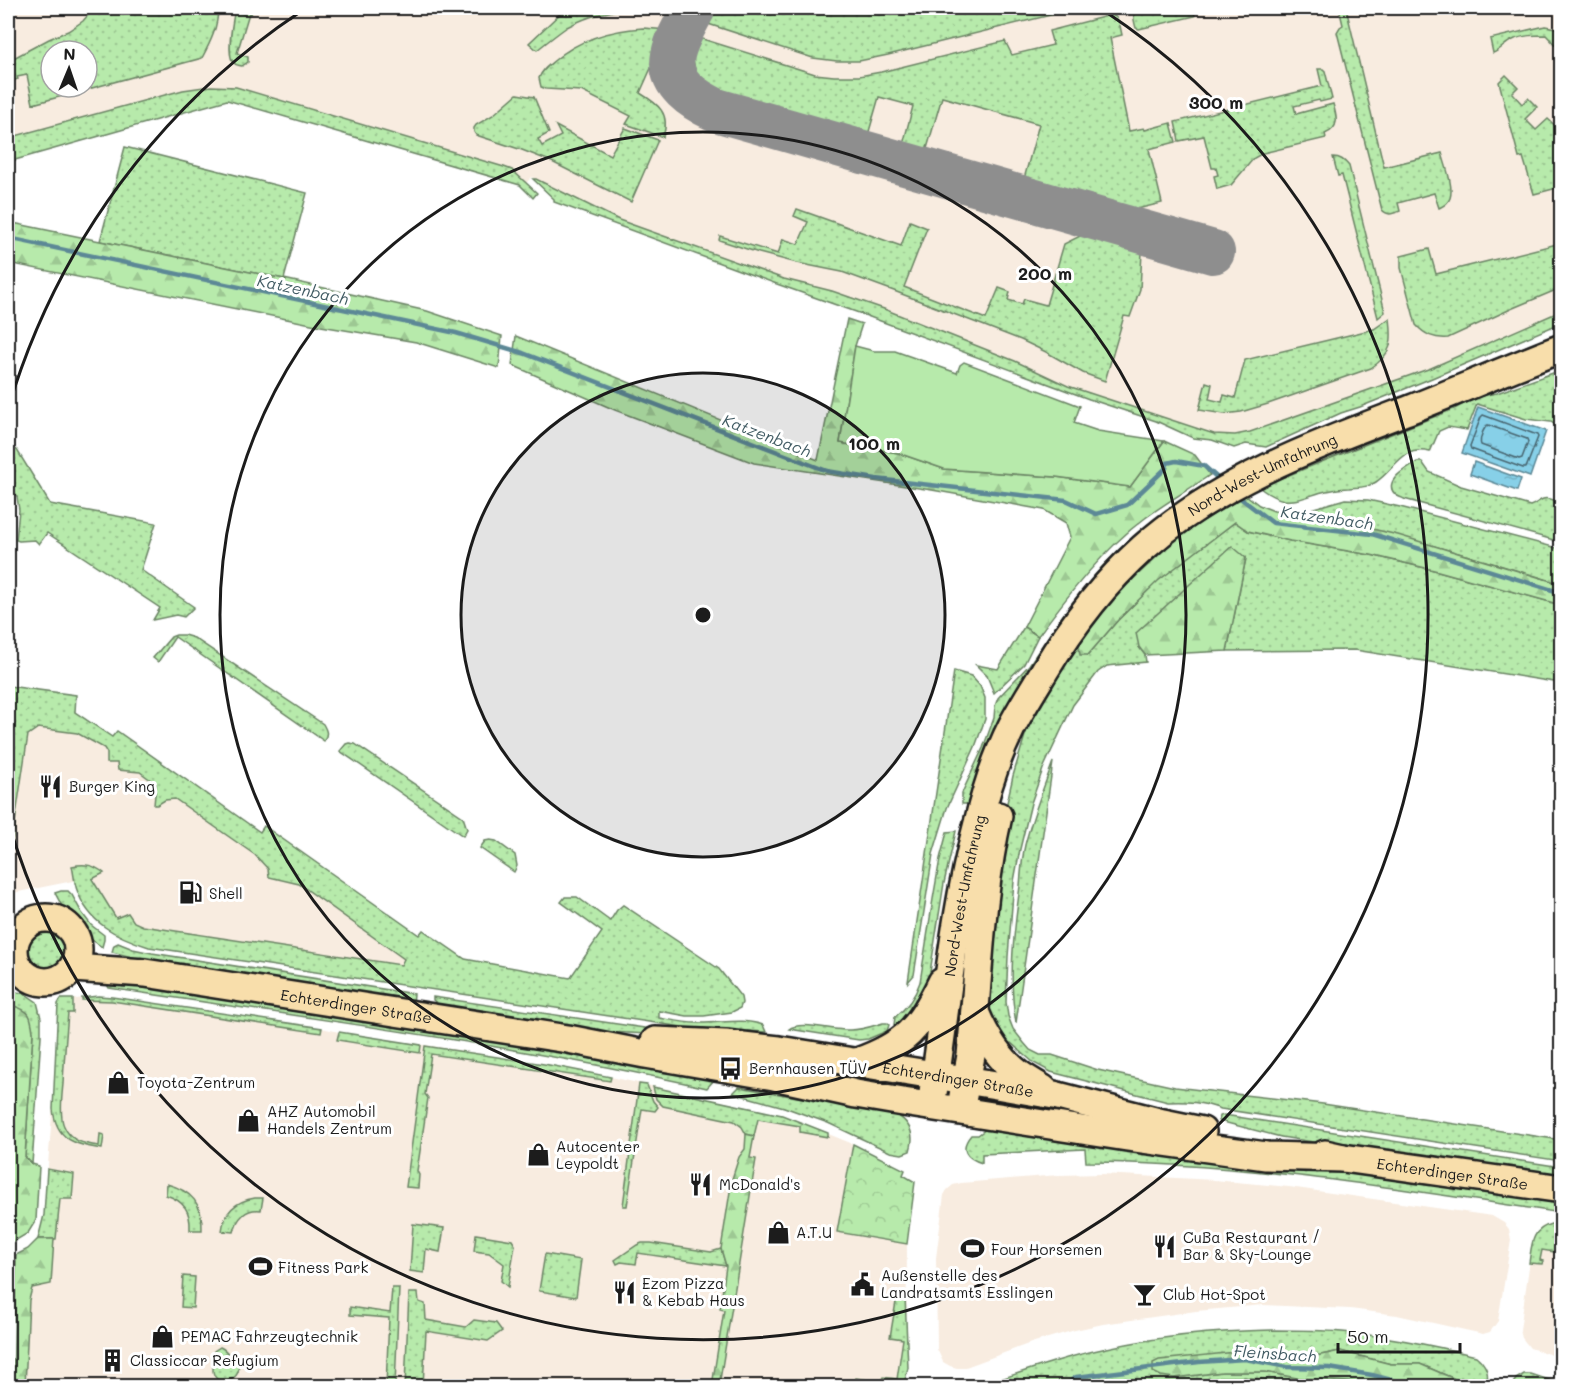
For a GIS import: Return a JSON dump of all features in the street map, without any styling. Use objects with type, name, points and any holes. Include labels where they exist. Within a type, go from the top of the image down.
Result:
[{"type":"main road","name":"Nord-West-Umfahrung","points":[[931,1107],[950,965],[970,855],[987,791],[1006,739],[1031,693],[1064,639],[1105,585],[1143,547],[1180,518],[1220,492],[1265,469],[1340,436],[1562,348]]},
{"type":"main road","name":"Nord-West-Umfahrung","points":[[960,1111],[971,1058],[985,887],[990,853],[1010,763],[1031,693]]},
{"type":"main road","points":[[49,919],[60,922],[74,934],[75,957],[68,974],[62,978],[55,981],[39,981],[32,979],[21,970],[12,948],[23,930],[32,922],[49,919]]},
{"type":"main road","name":"Echterdinger Straße","points":[[75,957],[145,973],[568,1039],[931,1107],[1266,1156],[1343,1158]]},
{"type":"main road","points":[[857,1062],[886,1050],[908,1035],[928,1010],[950,965]]},
{"type":"main road","points":[[975,1012],[990,1041],[1018,1073],[1054,1095]]},
{"type":"main road","name":"Echterdinger Straße","points":[[568,1039],[724,1044],[779,1050],[1054,1095],[1183,1127],[1283,1144],[1343,1158],[1562,1189]]},
{"type":"shaded area","points":[[8,8],[1561,8],[1561,322],[1477,357],[1469,363],[1237,444],[1079,392],[556,199],[532,177],[526,183],[226,97],[8,158]]},
{"type":"shaded area","points":[[8,706],[59,713],[416,959],[414,984],[129,936],[83,879],[8,894]]},
{"type":"shaded area","points":[[98,996],[322,1028],[611,1077],[782,1115],[853,1144],[905,1170],[903,1175],[915,1182],[907,1244],[906,1386],[18,1386],[23,1259],[42,1241],[61,1001]]},
{"type":"shaded area","points":[[1102,1174],[1289,1187],[1492,1216],[1509,1229],[1511,1240],[1498,1321],[1490,1332],[1483,1334],[1397,1315],[1350,1309],[1263,1305],[1196,1311],[1103,1324],[1031,1343],[963,1368],[950,1366],[943,1362],[937,1349],[936,1258],[944,1195],[947,1190],[961,1183]]},
{"type":"shaded area","points":[[1551,1224],[1561,1226],[1561,1358],[1530,1348],[1522,1338],[1520,1330],[1533,1239],[1543,1226]]},
{"type":"green space","points":[[94,8],[218,8],[213,34],[202,58],[99,86],[99,39],[49,39],[68,31],[83,21]]},
{"type":"green space","points":[[235,8],[253,8],[251,14],[249,13],[237,53],[248,57],[248,62],[242,66],[233,62],[230,51]]},
{"type":"green space","points":[[566,8],[640,8],[612,11],[585,19],[567,27],[537,50],[529,43]]},
{"type":"green space","points":[[709,8],[836,8],[849,12],[865,8],[1079,8],[888,55],[859,61],[837,61],[813,58],[702,22]]},
{"type":"green space","points":[[1143,8],[1193,8],[1195,16],[1139,29],[1136,28],[1134,15],[1136,11]]},
{"type":"green space","points":[[1339,8],[1346,8],[1384,167],[1442,153],[1451,193],[1448,202],[1439,208],[1434,193],[1398,203],[1400,211],[1395,213],[1388,214],[1382,210],[1337,32],[1343,25]]},
{"type":"green space","points":[[1111,15],[1118,20],[1122,35],[1110,38],[1129,131],[1144,128],[1145,130],[1171,123],[1176,142],[1149,149],[1162,203],[1133,210],[1024,179],[1039,124],[942,97],[926,152],[903,145],[913,106],[879,97],[868,135],[730,93],[700,81],[693,60],[696,37],[815,74],[859,76],[1005,41],[1012,55],[1053,45],[1049,31]]},
{"type":"green space","points":[[1545,26],[1556,28],[1561,32],[1561,51],[1546,35],[1538,35],[1517,38],[1493,53],[1490,39]]},
{"type":"green space","points":[[643,28],[668,30],[640,93],[657,105],[664,115],[663,137],[626,124],[631,116],[581,91],[541,87],[539,78],[544,70],[575,46],[607,33]]},
{"type":"green space","points":[[39,44],[39,99],[51,99],[33,104],[27,75],[8,82],[8,61]]},
{"type":"green space","points":[[1318,69],[1325,71],[1332,99],[1294,106],[1296,114],[1333,104],[1336,122],[1333,129],[1325,134],[1326,138],[1263,153],[1254,158],[1231,185],[1217,189],[1214,176],[1218,175],[1216,168],[1212,168],[1204,136],[1179,141],[1175,122],[1322,86]]},
{"type":"green space","points":[[1506,75],[1518,87],[1512,93],[1522,104],[1528,98],[1537,107],[1525,119],[1536,130],[1548,119],[1561,131],[1561,187],[1534,194],[1523,157],[1519,158],[1499,82]]},
{"type":"green space","points":[[211,86],[236,87],[504,167],[512,170],[537,193],[533,198],[520,185],[227,100],[8,162],[8,138],[183,90]]},
{"type":"green space","points":[[517,94],[534,97],[549,133],[538,139],[542,146],[561,136],[556,126],[610,155],[625,128],[658,140],[631,202],[550,161],[476,135],[474,128],[476,125],[493,115]]},
{"type":"green space","points":[[125,147],[307,193],[284,279],[100,241]]},
{"type":"green space","points":[[1333,157],[1342,159],[1349,166],[1385,312],[1378,318],[1342,175],[1338,176]]},
{"type":"green space","points":[[533,179],[619,220],[784,279],[832,291],[884,309],[1015,361],[1068,386],[1214,434],[1235,435],[1250,432],[1431,368],[1561,311],[1561,323],[1432,378],[1341,413],[1266,447],[1246,444],[1234,448],[1212,440],[1193,438],[1156,421],[1089,399],[554,202],[554,199]]},
{"type":"green space","points":[[797,209],[901,246],[910,221],[927,228],[904,287],[986,319],[999,288],[1010,292],[1008,300],[1022,304],[1024,299],[1046,305],[1064,244],[1082,235],[1142,252],[1140,289],[1130,317],[1124,316],[1105,381],[1083,373],[1021,340],[842,272],[797,263],[719,240],[720,236],[778,254],[783,239],[798,244],[808,222],[794,216]]},
{"type":"green space","points":[[8,222],[427,311],[502,336],[499,368],[416,342],[321,326],[8,263]]},
{"type":"green space","points":[[1561,243],[1561,288],[1448,338],[1430,336],[1416,325],[1401,268],[1401,256],[1429,249],[1436,274]]},
{"type":"green space","points":[[1390,318],[1390,347],[1383,358],[1371,368],[1241,412],[1224,414],[1199,410],[1206,382],[1212,384],[1209,399],[1222,402],[1224,395],[1235,398],[1245,360],[1374,329]]},
{"type":"green space","points":[[847,319],[862,324],[855,346],[840,443],[898,453],[944,469],[1056,477],[1130,487],[1164,441],[1195,455],[1210,475],[1152,513],[1115,544],[1074,589],[1038,636],[1024,627],[1070,537],[1066,523],[1044,510],[932,490],[754,463],[615,410],[512,365],[516,336],[818,460]]},
{"type":"green space","points":[[855,346],[874,351],[895,351],[957,373],[964,362],[1080,406],[1074,423],[1098,431],[1164,441],[1130,487],[1056,477],[944,469],[898,453],[840,443]]},
{"type":"green space","points":[[1561,370],[1561,431],[1551,422],[1526,419],[1477,404],[1467,430],[1448,427],[1439,431],[1430,452],[1420,451],[1405,455],[1383,477],[1369,485],[1326,491],[1290,500],[1274,497],[1259,487],[1476,398],[1497,393]]},
{"type":"green space","points":[[8,445],[17,450],[50,504],[156,523],[141,570],[194,607],[184,617],[176,615],[153,620],[160,608],[47,533],[39,544],[35,540],[16,540],[19,510],[17,497],[8,478]]},
{"type":"green space","points":[[1417,462],[1422,462],[1429,472],[1461,486],[1530,506],[1545,499],[1561,502],[1561,542],[1397,496],[1392,489],[1394,479]]},
{"type":"green space","points":[[1197,490],[1200,493],[1138,539],[970,804],[962,804],[962,793],[983,748],[994,718],[998,698],[1029,665],[1063,615],[1102,567],[1151,523]]},
{"type":"green space","points":[[1246,495],[1259,505],[1274,511],[1300,512],[1398,535],[1561,584],[1561,605],[1371,555],[1248,531],[1235,522],[1158,581],[1118,620],[1088,655],[1080,655],[1078,641],[1111,600],[1181,534]]},
{"type":"green space","points":[[1345,499],[1368,500],[1400,507],[1561,549],[1561,584],[1366,527],[1300,512]]},
{"type":"green space","points":[[1235,522],[1248,531],[1371,555],[1561,605],[1561,683],[1355,650],[1227,651],[1246,558],[1139,647],[1145,655],[1146,662],[1107,666],[1098,672],[1073,705],[1043,769],[1031,803],[1014,881],[1006,1002],[1013,1029],[1030,1050],[1040,1055],[1052,1055],[1098,1070],[1175,1087],[1323,1104],[1561,1140],[1561,1161],[1194,1103],[1168,1102],[1051,1072],[1034,1063],[1011,1043],[1004,1048],[986,1006],[1004,816],[1026,732],[1042,692],[1078,641],[1088,655],[1118,620],[1158,580]]},
{"type":"green space","points":[[1232,546],[1246,558],[1227,651],[1145,655],[1139,647],[1136,633]]},
{"type":"green space","points":[[1024,627],[1038,636],[1024,664],[994,693],[987,676],[976,665],[998,669]]},
{"type":"green space","points":[[176,635],[194,638],[323,724],[326,732],[324,741],[175,637],[158,662],[153,658],[171,637]]},
{"type":"green space","points":[[954,671],[971,676],[980,686],[985,698],[985,719],[947,808],[933,854],[914,975],[908,982]]},
{"type":"green space","points":[[8,686],[76,695],[75,712],[112,737],[117,731],[260,832],[264,826],[419,935],[423,930],[465,959],[570,978],[602,932],[561,902],[565,897],[577,897],[610,921],[623,905],[719,969],[741,997],[740,1008],[732,1012],[687,1016],[659,1011],[659,1018],[692,1023],[747,1021],[763,1025],[766,1032],[689,1028],[149,947],[115,934],[97,920],[82,902],[75,884],[72,866],[89,865],[104,873],[92,879],[116,918],[128,913],[134,922],[143,926],[401,965],[404,959],[299,884],[269,877],[268,869],[255,855],[175,799],[154,805],[156,784],[140,772],[118,770],[117,763],[107,763],[107,753],[104,748],[77,733],[38,728],[28,735],[11,849],[8,848],[8,779],[13,734],[8,733]]},
{"type":"green space","points":[[349,743],[355,744],[463,817],[467,829],[463,836],[340,751]]},
{"type":"green space","points":[[1053,762],[1016,1023],[1012,989],[1013,955],[1022,860],[1031,824]]},
{"type":"green space","points":[[956,831],[944,883],[928,985],[898,1028],[894,1025],[895,1017],[910,1002],[920,982],[940,859],[947,832]]},
{"type":"green space","points":[[485,841],[496,841],[515,855],[517,866],[514,872],[480,848]]},
{"type":"green space","points":[[68,891],[72,895],[91,925],[104,935],[102,947],[84,934],[62,906],[55,893]]},
{"type":"green space","points":[[47,927],[61,933],[67,947],[61,961],[47,967],[33,961],[27,947],[33,933]]},
{"type":"green space","points":[[118,943],[152,953],[414,994],[413,1004],[140,959],[112,952],[114,945]]},
{"type":"green space","points":[[106,977],[401,1022],[715,1079],[707,1088],[484,1045],[109,988]]},
{"type":"green space","points":[[15,992],[24,993],[37,1002],[41,1018],[32,1164],[25,1157],[33,1032],[14,1006]]},
{"type":"green space","points":[[98,996],[322,1028],[321,1033],[112,1001],[82,1000],[82,998]]},
{"type":"green space","points":[[433,997],[706,1037],[559,1027],[467,1013],[439,1005]]},
{"type":"green space","points":[[61,999],[73,999],[73,1013],[68,1013],[61,1105],[62,1122],[70,1135],[83,1143],[99,1146],[100,1134],[104,1135],[102,1149],[75,1143],[68,1139],[58,1128],[55,1119],[53,1109],[58,1004]]},
{"type":"green space","points":[[14,1006],[27,1012],[33,1032],[25,1157],[32,1164],[39,1166],[36,1220],[28,1233],[13,1242],[8,1242],[8,1126]]},
{"type":"green space","points":[[883,1023],[889,1025],[887,1031],[868,1039],[859,1040],[789,1029],[794,1026],[818,1026],[854,1030]]},
{"type":"green space","points":[[339,1032],[421,1045],[420,1053],[337,1040]]},
{"type":"green space","points":[[425,1046],[544,1064],[611,1077],[610,1081],[431,1054],[425,1094],[428,1098],[417,1171],[418,1188],[406,1187]]},
{"type":"green space","points":[[639,1084],[647,1085],[658,1107],[655,1111],[642,1109],[627,1206],[623,1206]]},
{"type":"green space","points":[[653,1087],[782,1115],[828,1133],[828,1137],[800,1132],[800,1126],[758,1119],[754,1136],[746,1134],[742,1127],[734,1121],[663,1106],[656,1099]]},
{"type":"green space","points":[[739,1087],[895,1114],[910,1129],[912,1140],[910,1151],[902,1154],[890,1152],[828,1123],[784,1107],[733,1093]]},
{"type":"green space","points":[[1220,1116],[1561,1167],[1561,1180],[1281,1137],[1219,1121]]},
{"type":"green space","points":[[987,1123],[1406,1177],[1561,1201],[1561,1213],[1265,1172],[1146,1163],[1086,1162],[1085,1149],[982,1154],[982,1163],[968,1156],[965,1145],[971,1135],[978,1135],[986,1129]]},
{"type":"green space","points":[[746,1134],[754,1136],[750,1158],[756,1159],[719,1386],[712,1386],[724,1310],[720,1309],[726,1266],[721,1249],[732,1179],[739,1157],[745,1149]]},
{"type":"green space","points":[[853,1144],[905,1170],[903,1175],[915,1182],[907,1244],[837,1232]]},
{"type":"green space","points":[[47,1169],[74,1174],[72,1199],[60,1199],[56,1239],[38,1239],[44,1215]]},
{"type":"green space","points":[[167,1184],[183,1190],[194,1200],[200,1213],[202,1230],[190,1230],[188,1212],[177,1200],[166,1195]]},
{"type":"green space","points":[[263,1198],[261,1210],[247,1212],[243,1215],[237,1222],[234,1232],[222,1231],[225,1218],[232,1208],[248,1199]]},
{"type":"green space","points":[[413,1224],[444,1228],[440,1252],[426,1249],[424,1273],[410,1271]]},
{"type":"green space","points":[[1551,1224],[1561,1226],[1561,1253],[1542,1250],[1540,1260],[1543,1261],[1542,1264],[1529,1263],[1536,1234]]},
{"type":"green space","points":[[476,1234],[512,1240],[515,1245],[508,1287],[501,1281],[504,1264],[489,1253],[474,1251]]},
{"type":"green space","points":[[38,1239],[54,1239],[51,1284],[32,1288],[29,1300],[25,1386],[13,1386],[16,1255],[28,1249]]},
{"type":"green space","points":[[642,1243],[711,1252],[721,1249],[726,1266],[638,1253],[636,1264],[621,1262],[617,1264],[615,1260]]},
{"type":"green space","points":[[545,1254],[581,1260],[576,1297],[539,1291]]},
{"type":"green space","points":[[183,1276],[195,1277],[193,1308],[181,1307]]},
{"type":"green space","points":[[392,1288],[399,1288],[395,1386],[386,1386],[389,1318],[350,1315],[350,1307],[390,1313]]},
{"type":"green space","points":[[409,1293],[418,1293],[419,1302],[425,1304],[426,1320],[466,1327],[474,1320],[496,1323],[502,1331],[488,1341],[426,1331],[423,1386],[405,1386]]},
{"type":"green space","points":[[905,1296],[908,1368],[905,1380],[899,1386],[841,1386],[841,1383],[855,1385],[856,1378],[882,1382],[883,1377],[897,1379],[903,1339],[890,1337],[896,1302]]},
{"type":"green space","points":[[1272,1330],[1325,1331],[1376,1336],[1476,1356],[1486,1370],[1487,1386],[1464,1383],[1420,1364],[1391,1364],[1340,1351],[1297,1360],[1258,1353],[1174,1378],[1222,1372],[1265,1372],[1297,1378],[1378,1386],[1316,1386],[1242,1377],[1223,1377],[1170,1386],[980,1386],[1059,1360],[1127,1344],[1189,1335]]},
{"type":"green space","points":[[220,1347],[235,1361],[238,1369],[234,1378],[224,1381],[215,1377],[213,1371],[214,1351]]},
{"type":"green space","points":[[1340,1351],[1391,1364],[1420,1364],[1464,1383],[1478,1386],[1378,1386],[1297,1378],[1265,1372],[1222,1372],[1174,1378],[1153,1372],[1153,1363],[1159,1360],[1236,1352],[1258,1353],[1297,1360]]},
{"type":"green space","points":[[1524,1374],[1531,1374],[1561,1384],[1561,1386],[1511,1386]]},
{"type":"water","points":[[1478,407],[1546,431],[1530,477],[1462,453]]},
{"type":"water","points":[[1474,462],[1521,479],[1517,491],[1470,474]]},
{"type":"waterway","name":"Katzenbach","points":[[8,238],[456,333],[523,353],[827,471],[876,479],[1066,500],[1096,514],[1127,505],[1166,468],[1167,463],[1176,461],[1204,466],[1222,482]]},
{"type":"waterway","name":"Katzenbach","points":[[1235,494],[1273,523],[1372,534],[1562,593]]},
{"type":"waterway","name":"Fleinsbach","points":[[1064,1386],[1076,1377],[1199,1362],[1245,1359],[1287,1367],[1329,1368],[1372,1375],[1415,1386]]},
{"type":"taxiway","points":[[694,8],[674,49],[672,65],[678,83],[684,90],[716,110],[1213,252]]},
{"type":"place","name":"Burger King","points":[[51,786]]},
{"type":"place","name":"Shell","points":[[191,893]]},
{"type":"place","name":"Bernhausen TÜV","points":[[731,1068]]},
{"type":"place","name":"Toyota-Zentrum","points":[[119,1082]]},
{"type":"place","name":"AHZ Automobil Handels Zentrum","points":[[249,1120]]},
{"type":"place","name":"Autocenter Leypoldt","points":[[538,1155]]},
{"type":"place","name":"McDonald's","points":[[701,1184]]},
{"type":"place","name":"A.T.U","points":[[778,1232]]},
{"type":"place","name":"CuBa Restaurant / Bar & Sky-Lounge","points":[[1165,1246]]},
{"type":"place","name":"Four Horsemen","points":[[973,1249]]},
{"type":"place","name":"Fitness Park","points":[[260,1267]]},
{"type":"place","name":"Außenstelle des Landratsamts Esslingen","points":[[863,1284]]},
{"type":"place","name":"Ezom Pizza & Kebab Haus","points":[[624,1292]]},
{"type":"place","name":"Club Hot-Spot","points":[[1145,1294]]},
{"type":"place","name":"PEMAC Fahrzeugtechnik","points":[[163,1336]]},
{"type":"place","name":"Classiccar Refugium","points":[[112,1360]]}]
